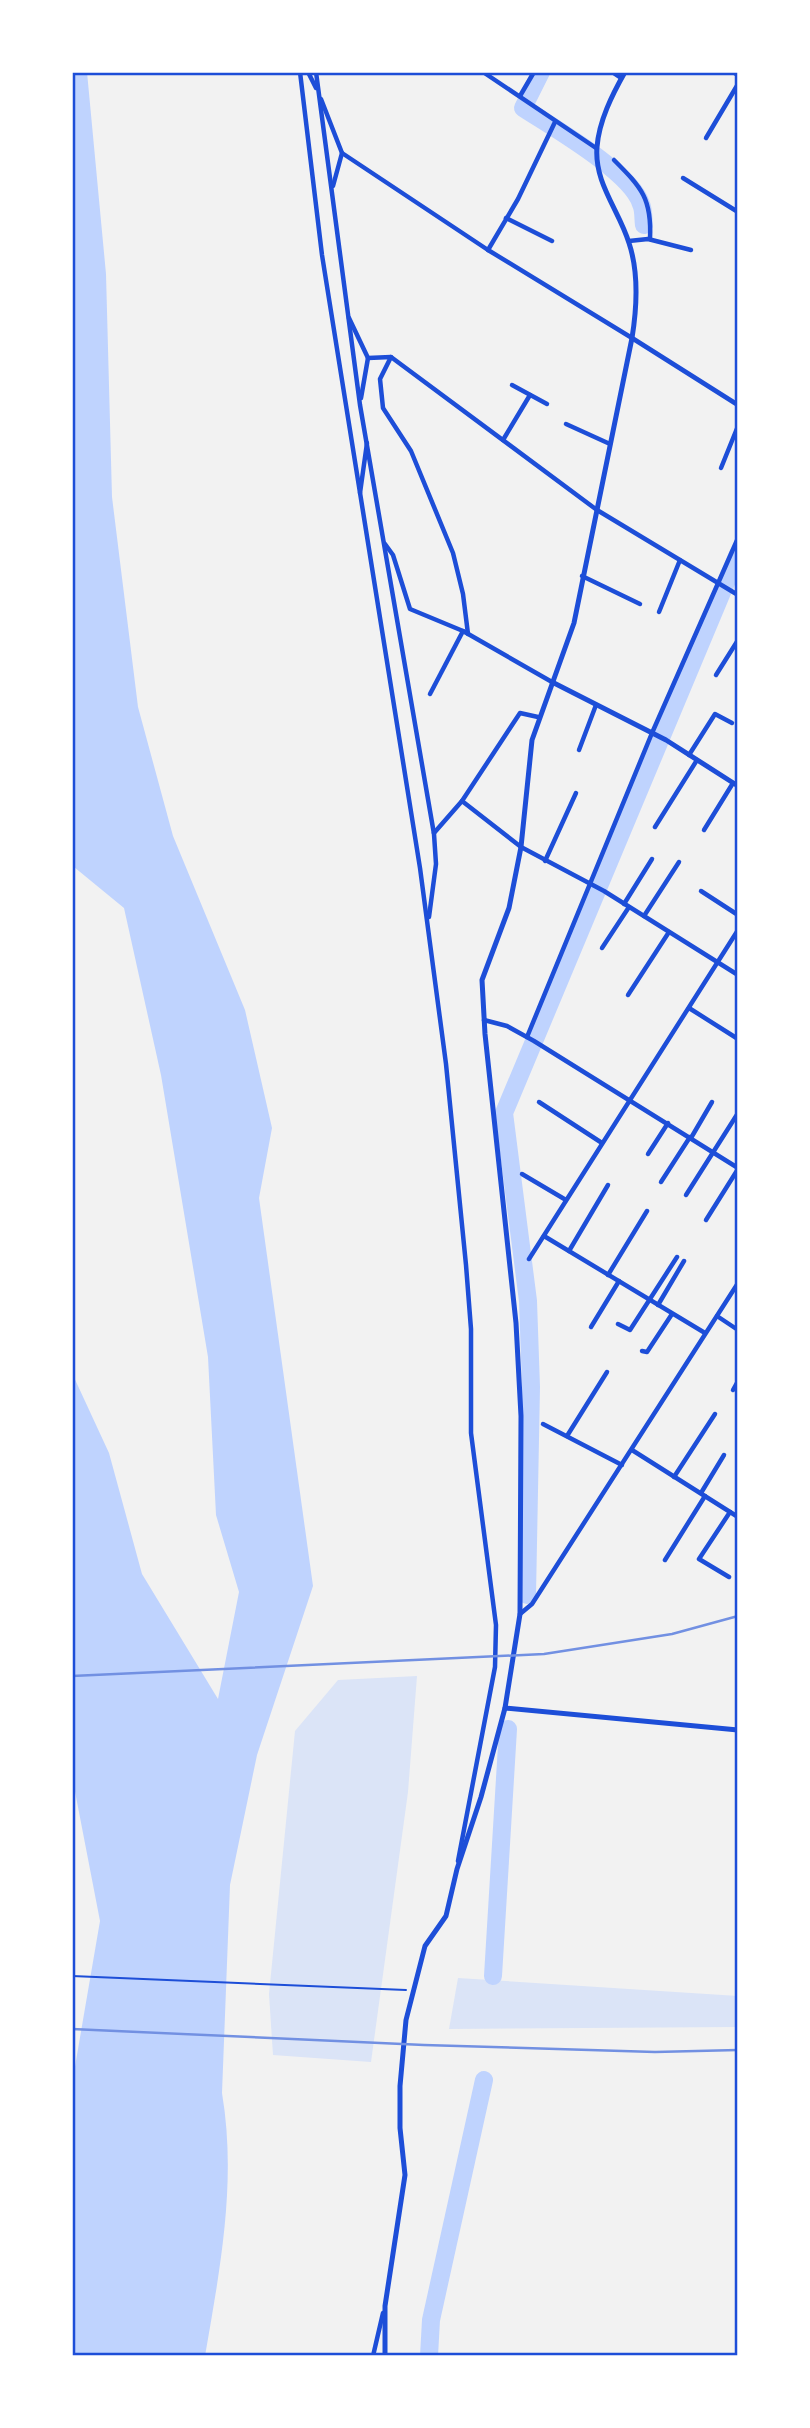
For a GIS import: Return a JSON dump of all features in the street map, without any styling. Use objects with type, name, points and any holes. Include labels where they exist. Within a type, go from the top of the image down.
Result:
[{"type":"street","points":[[300,72],[322,255],[428,925],[446,1064],[471,1328],[471,1433],[496,1625],[495,1667],[457,1869],[446,1916],[425,1946],[406,2020],[400,2096],[405,2175],[385,2306],[373,2356]]},
{"type":"street","points":[[308,72],[342,153],[488,250],[738,405]]},
{"type":"street","points":[[316,72],[360,405],[368,439],[382,541],[434,834],[436,864],[428,925]]},
{"type":"street","points":[[483,72],[596,148]]},
{"type":"street","points":[[520,96],[534,72]]},
{"type":"street","points":[[457,1869],[469,1838],[505,1708],[520,1614],[521,1416],[516,1323],[482,981],[509,908],[520,847],[530,754],[538,717],[574,623],[581,576],[632,338],[636,300],[635,265],[629,241],[607,197],[596,148],[601,124],[623,75],[612,72]]},
{"type":"street","points":[[733,72],[738,75]]},
{"type":"street","points":[[706,138],[738,84]]},
{"type":"street","points":[[488,250],[555,122]]},
{"type":"street","points":[[332,190],[342,153]]},
{"type":"street","points":[[614,160],[646,195],[651,218],[650,239]]},
{"type":"street","points":[[683,178],[738,212]]},
{"type":"street","points":[[506,218],[552,241]]},
{"type":"street","points":[[629,241],[650,239],[691,250]]},
{"type":"street","points":[[347,314],[368,358],[360,405]]},
{"type":"street","points":[[368,358],[391,357],[597,510],[738,595]]},
{"type":"street","points":[[391,357],[380,379],[383,408],[411,451],[453,553],[463,594],[468,634]]},
{"type":"street","points":[[512,385],[547,404]]},
{"type":"street","points":[[503,440],[530,396]]},
{"type":"street","points":[[566,424],[611,444]]},
{"type":"street","points":[[721,468],[738,426]]},
{"type":"street","points":[[359,498],[368,439]]},
{"type":"street","points":[[527,1037],[652,733],[738,538]]},
{"type":"street","points":[[382,541],[393,555],[410,609],[463,631],[552,682],[666,740],[736,784],[704,830]]},
{"type":"street","points":[[659,612],[680,560]]},
{"type":"street","points":[[581,576],[640,604]]},
{"type":"street","points":[[430,694],[463,631]]},
{"type":"street","points":[[716,675],[738,640]]},
{"type":"street","points":[[579,750],[596,705]]},
{"type":"street","points":[[434,834],[461,801],[520,713],[538,717]]},
{"type":"street","points":[[689,755],[715,714],[732,723]]},
{"type":"street","points":[[654,827],[697,760]]},
{"type":"street","points":[[545,861],[576,793]]},
{"type":"street","points":[[461,801],[520,847],[626,905],[738,975]]},
{"type":"street","points":[[602,948],[652,859]]},
{"type":"street","points":[[644,916],[680,862]]},
{"type":"street","points":[[701,891],[738,915]]},
{"type":"street","points":[[529,1259],[738,930]]},
{"type":"street","points":[[628,995],[669,932]]},
{"type":"street","points":[[688,1008],[738,1039]]},
{"type":"street","points":[[484,1020],[507,1026],[527,1037],[630,1098],[738,1168],[706,1220]]},
{"type":"street","points":[[539,1102],[603,1143]]},
{"type":"street","points":[[661,1182],[712,1102]]},
{"type":"street","points":[[686,1195],[738,1112]]},
{"type":"street","points":[[648,1154],[668,1123]]},
{"type":"street","points":[[523,1174],[566,1200]]},
{"type":"street","points":[[569,1251],[608,1185]]},
{"type":"street","points":[[608,1275],[647,1211]]},
{"type":"street","points":[[544,1236],[705,1334]]},
{"type":"street","points":[[618,1324],[630,1330],[677,1257]]},
{"type":"street","points":[[658,1305],[684,1261]]},
{"type":"street","points":[[591,1327],[619,1282]]},
{"type":"street","points":[[520,1614],[532,1604],[738,1283]]},
{"type":"street","points":[[642,1351],[647,1352],[672,1314]]},
{"type":"street","points":[[717,1316],[738,1330]]},
{"type":"street","points":[[567,1436],[607,1372]]},
{"type":"street","points":[[733,1390],[738,1381]]},
{"type":"street","points":[[674,1476],[715,1414]]},
{"type":"street","points":[[543,1424],[622,1465]]},
{"type":"street","points":[[632,1450],[738,1517]]},
{"type":"street","points":[[665,1560],[724,1455]]},
{"type":"street","points":[[729,1577],[699,1559],[730,1512]]},
{"type":"street","points":[[505,1708],[738,1730]]},
{"type":"street","points":[[385,2306],[385,2356]]},
{"type":"path","points":[[72,1976],[410,1990]]},
{"type":"shaded area","points":[[417,1676],[408,1792],[371,2062],[273,2055],[269,1994],[295,1731],[338,1680]]},
{"type":"shaded area","points":[[458,1978],[738,1996],[738,2027],[449,2029]]},
{"type":"water","points":[[72,72],[87,72],[106,274],[112,497],[138,707],[173,836],[245,1010],[272,1128],[259,1198],[313,1586],[257,1755],[230,1885],[222,2093],[228,2159],[227,2192],[221,2258],[205,2356],[72,2356],[72,2084],[100,1921],[72,1776],[72,1373],[109,1453],[142,1574],[218,1699],[239,1592],[216,1515],[208,1357],[161,1075],[124,908],[74,867],[72,889]]},
{"type":"waterway","points":[[541,72],[523,108],[589,151],[622,178],[641,204],[644,225]]},
{"type":"waterway","points":[[527,1595],[531,1387],[528,1301],[504,1113],[738,554]]},
{"type":"waterway","points":[[493,1976],[508,1729]]},
{"type":"waterway","points":[[429,2356],[431,2320],[484,2080]]},
{"type":"railway","points":[[72,1676],[544,1654],[672,1634],[738,1616]]},
{"type":"railway","points":[[72,2029],[424,2045],[655,2052],[738,2050]]}]
